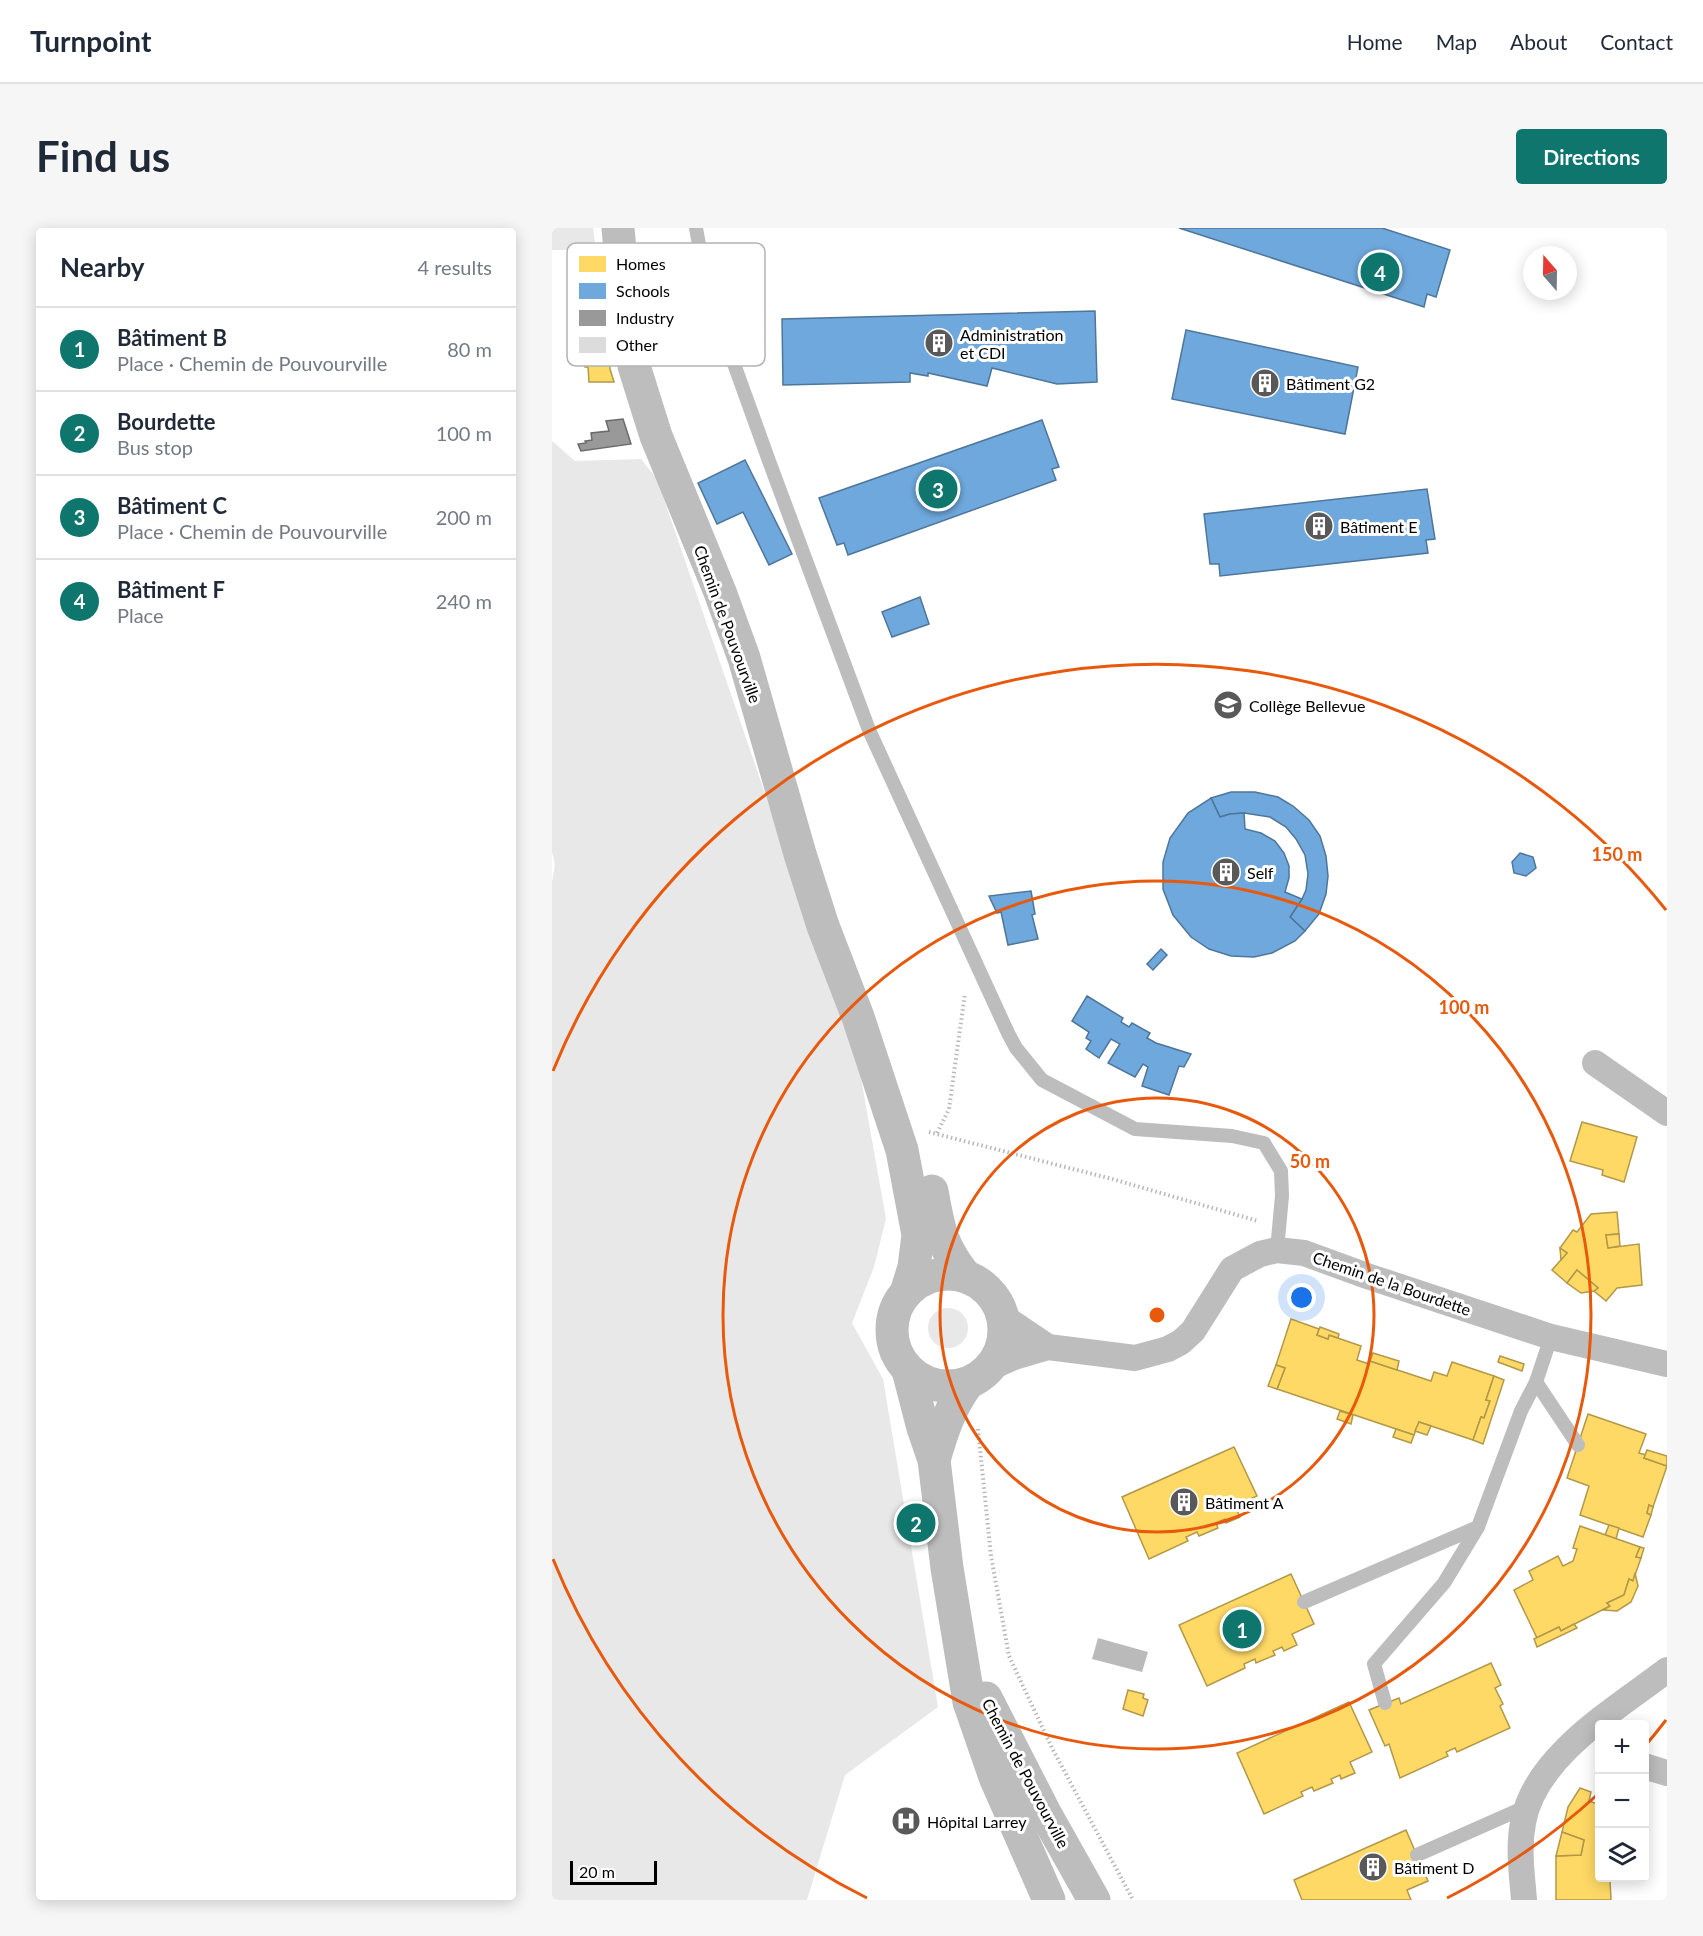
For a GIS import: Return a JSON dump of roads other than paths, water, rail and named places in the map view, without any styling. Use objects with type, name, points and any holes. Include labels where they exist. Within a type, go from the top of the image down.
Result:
[{"type":"street","name":"Chemin de Pouvourville","points":[[618,228],[619,243]]},
{"type":"street","name":"Chemin de Pouvourville","points":[[635,366],[656,436],[720,592],[744,658],[823,926],[858,1017],[902,1150],[918,1235],[914,1267],[906,1293],[900,1300],[893,1318],[892,1337],[897,1355],[908,1370],[934,1460],[947,1568],[969,1702],[995,1777],[1049,1900]]},
{"type":"street","name":"Chemin de Pouvourville","points":[[858,1017],[890,1071],[918,1130],[927,1158],[939,1231],[950,1257],[966,1277],[989,1292],[995,1299],[1002,1316],[1004,1330],[998,1357],[955,1400],[943,1428],[934,1460]]},
{"type":"street","points":[[1595,1063],[1667,1113]]},
{"type":"street","name":"Chemin de la Bourdette","points":[[979,1376],[1014,1357],[1048,1347],[1135,1358],[1168,1349],[1181,1342],[1193,1331],[1232,1269],[1260,1254],[1276,1250],[1304,1253],[1551,1337],[1667,1364]]},
{"type":"street","points":[[906,1293],[916,1285],[940,1275],[952,1274],[966,1277]]},
{"type":"street","name":"Chemin de la Bourdette","points":[[1002,1316],[1048,1347]]},
{"type":"street","points":[[908,1370],[930,1384],[949,1386],[979,1376]]},
{"type":"street","name":"Chemin de Pouvourville","points":[[960,1645],[1029,1783],[1094,1900]]},
{"type":"street","points":[[1603,1720],[1667,1670]]},
{"type":"street","points":[[1524,1900],[1520,1857],[1523,1821],[1528,1805],[1542,1777],[1595,1727]]},
{"type":"street","points":[[1649,1768],[1667,1773]]},
{"type":"lane","points":[[696,228],[699,243]]},
{"type":"lane","points":[[735,366],[869,730],[1016,1048],[1042,1080],[1135,1129],[1232,1136],[1264,1143],[1281,1171],[1282,1196],[1276,1250]]},
{"type":"lane","points":[[1385,1704],[1374,1664],[1444,1582],[1478,1527],[1521,1411],[1536,1382],[1551,1337]]},
{"type":"lane","points":[[1536,1382],[1578,1445]]},
{"type":"lane","points":[[1304,1602],[1478,1527]]},
{"type":"lane","points":[[1417,1854],[1528,1805]]},
{"type":"place","name":"Bâtiment F","points":[[1380,272]]},
{"type":"place","name":"Administration et CDI","points":[[939,343]]},
{"type":"place","name":"Bâtiment G2","points":[[1265,383]]},
{"type":"place","name":"Bâtiment C","points":[[938,489]]},
{"type":"place","name":"Bâtiment E","points":[[1319,526]]},
{"type":"place","name":"Collège Bellevue","points":[[1228,705]]},
{"type":"place","name":"Self","points":[[1226,872]]},
{"type":"place","name":"Bâtiment A","points":[[1184,1502]]},
{"type":"place","name":"Bourdette","points":[[916,1523]]},
{"type":"place","name":"Bâtiment B","points":[[1242,1629]]},
{"type":"place","name":"Hôpital Larrey","points":[[906,1821]]},
{"type":"place","name":"Bâtiment D","points":[[1373,1867]]}]
